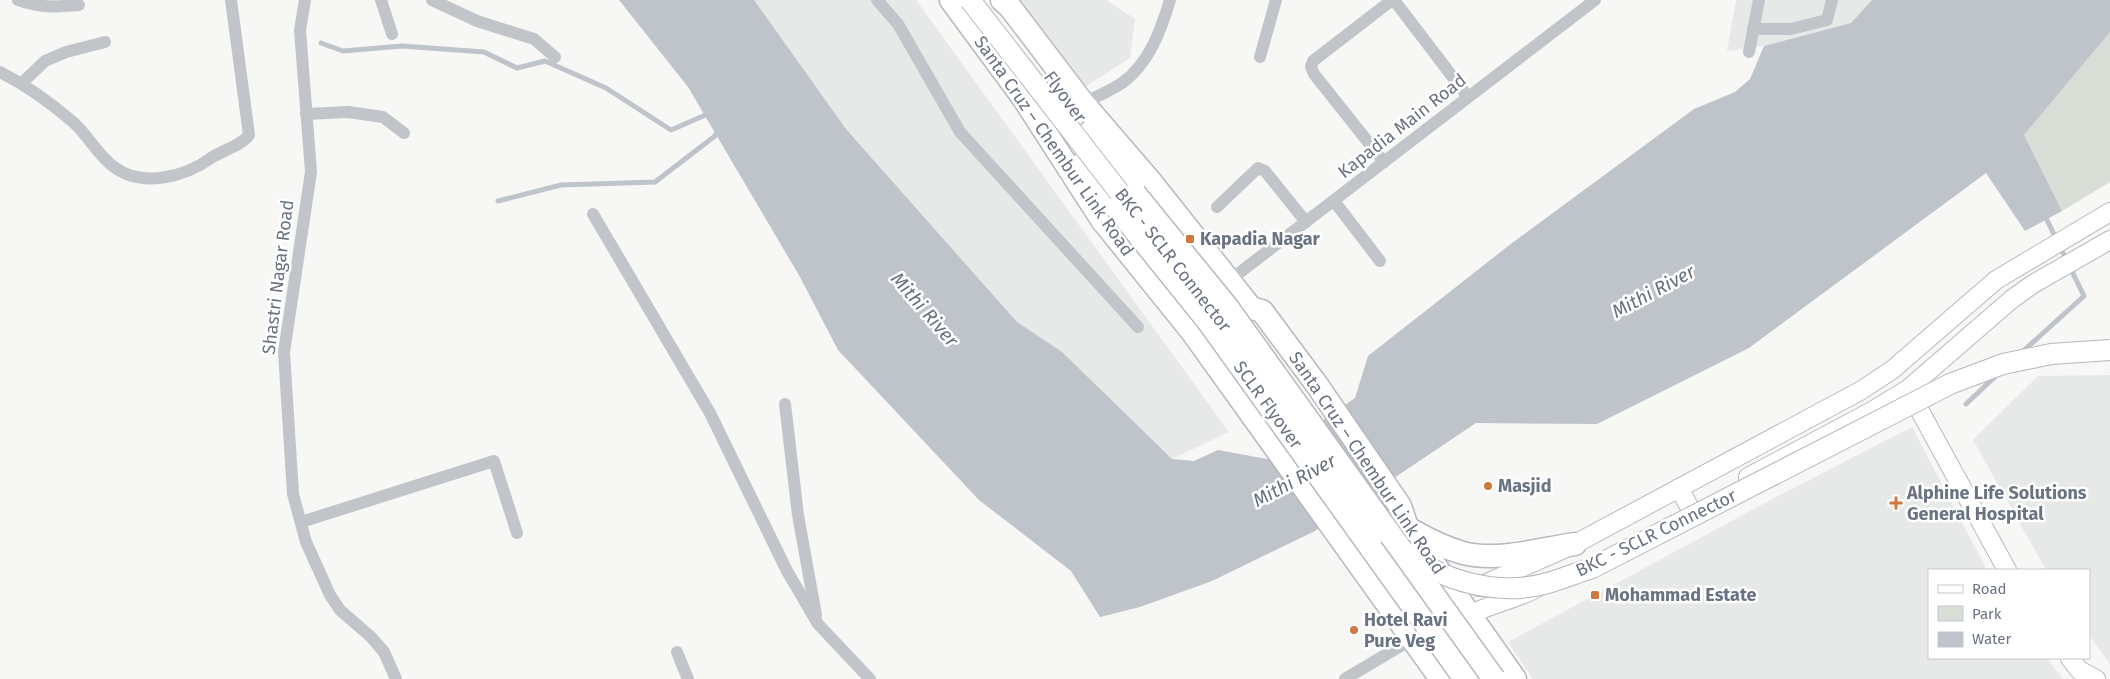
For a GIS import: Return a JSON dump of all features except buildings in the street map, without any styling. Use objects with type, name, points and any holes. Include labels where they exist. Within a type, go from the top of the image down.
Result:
[{"type":"highway","name":"Santa Cruz – Chembur Link Road","points":[[951,0],[1024,98],[1102,220],[1202,346],[1268,436],[1409,641],[1441,679]]},
{"type":"highway","name":"Flyover","points":[[994,0],[1135,194],[1226,307],[1494,679]]},
{"type":"highway","name":"Santa Cruz – Chembur Link Road","points":[[1002,0],[1010,7],[1083,103],[1230,280],[1251,308],[1262,311],[1315,392],[1515,679]]},
{"type":"highway","name":"Flyover","points":[[1024,98],[1117,208]]},
{"type":"highway","name":"SCLR Flyover","points":[[1117,208],[1208,322],[1465,679]]},
{"type":"highway","points":[[1202,346],[1251,308]]},
{"type":"highway","points":[[1402,518],[1432,542],[1464,553],[1509,554],[1575,544]]},
{"type":"main road","name":"BKC - SCLR Connector","points":[[970,0],[1126,201],[1217,314],[1358,511],[1382,534],[1409,555],[1450,578],[1481,586],[1518,588],[1543,585],[1592,568],[1950,384],[2004,364],[2050,354],[2110,350]]},
{"type":"main road","points":[[1409,641],[1464,605],[1876,381],[1892,370],[1996,280],[2110,212]]},
{"type":"main road","points":[[1464,605],[1524,595],[1872,411],[1908,389],[1979,327],[2033,284],[2110,240]]},
{"type":"main road","points":[[1908,389],[2006,569]]},
{"type":"main road","points":[[1679,488],[1690,508]]},
{"type":"main road","points":[[2076,669],[2096,679]]},
{"type":"street","points":[[18,0],[34,6],[52,8],[79,5]]},
{"type":"street","points":[[0,72],[22,83],[72,121],[113,167],[130,177],[158,178],[182,174],[202,165],[221,151],[245,141],[249,134],[231,0]]},
{"type":"street","name":"Shastri Nagar Road","points":[[305,0],[300,30],[311,172],[284,352],[293,494],[306,542],[330,595],[340,610],[371,637],[384,652],[396,679]]},
{"type":"street","points":[[381,0],[392,34]]},
{"type":"street","points":[[432,0],[477,21],[534,39],[555,57]]},
{"type":"street","points":[[877,0],[898,24],[960,132],[1138,327]]},
{"type":"street","points":[[1083,103],[1121,83],[1139,69],[1160,32],[1170,0]]},
{"type":"street","points":[[1260,57],[1276,0]]},
{"type":"street","points":[[1384,162],[1314,74],[1311,67],[1313,61],[1393,0],[1468,97]]},
{"type":"street","name":"Kapadia Main Road","points":[[1230,280],[1468,97],[1578,5],[1594,0]]},
{"type":"street","points":[[1749,52],[1759,0]]},
{"type":"street","points":[[1753,29],[1791,29],[1827,20],[1832,0]]},
{"type":"street","points":[[22,83],[45,61],[66,52],[105,42]]},
{"type":"street","points":[[306,114],[348,112],[383,117],[404,133]]},
{"type":"street","points":[[1217,207],[1258,168],[1265,171],[1306,222]]},
{"type":"street","points":[[1334,201],[1380,261]]},
{"type":"street","points":[[593,214],[710,413],[787,571],[818,624],[870,679]]},
{"type":"street","points":[[785,404],[798,515],[818,624]]},
{"type":"street","points":[[300,522],[494,462],[517,533]]},
{"type":"street","points":[[1345,679],[1409,641]]},
{"type":"street","points":[[677,652],[688,679]]},
{"type":"shaded area","points":[[751,0],[916,0],[1229,432],[1172,459],[1017,322],[846,129]]},
{"type":"shaded area","points":[[1010,0],[1107,0],[1135,19],[1130,58],[1077,92]]},
{"type":"shaded area","points":[[1736,0],[1872,0],[1851,23],[1764,46],[1727,51]]},
{"type":"shaded area","points":[[2110,375],[2110,664],[2090,636],[2090,569],[2045,569],[1973,440],[2038,376]]},
{"type":"shaded area","points":[[1912,427],[1986,569],[1928,569],[1928,659],[2048,659],[2063,679],[1533,679],[1508,642],[1776,497]]},
{"type":"green space","points":[[2110,32],[2110,182],[2062,211],[2024,135]]},
{"type":"water","name":"Mithi River","points":[[619,0],[754,0],[846,129],[1017,322],[1062,352],[1172,459],[1194,461],[1218,450],[1267,459],[1355,398],[1368,356],[1512,243],[1694,109],[1735,92],[1750,79],[1764,46],[1851,23],[1872,0],[2110,0],[2110,32],[2024,135],[2062,211],[2025,231],[1986,173],[1749,348],[1597,424],[1476,423],[1315,531],[1212,581],[1140,607],[1100,617],[1071,571],[979,500],[838,350],[800,277],[688,87]]},
{"type":"waterway","points":[[321,43],[343,51],[402,46],[484,52],[517,68],[545,61],[606,88],[671,130],[710,113]]},
{"type":"waterway","points":[[498,201],[561,185],[655,182],[715,136],[717,132]]},
{"type":"waterway","points":[[2021,353],[2084,296],[2044,214]]},
{"type":"waterway","points":[[1966,404],[1998,374]]},
{"type":"place","name":"Kapadia Nagar","points":[[1190,239]]},
{"type":"place","name":"Masjid","points":[[1488,486]]},
{"type":"place","name":"Alphine Life Solutions General Hospital","points":[[1896,503]]},
{"type":"place","name":"Mohammad Estate","points":[[1595,595]]},
{"type":"place","name":"Hotel Ravi Pure Veg","points":[[1354,630]]}]
